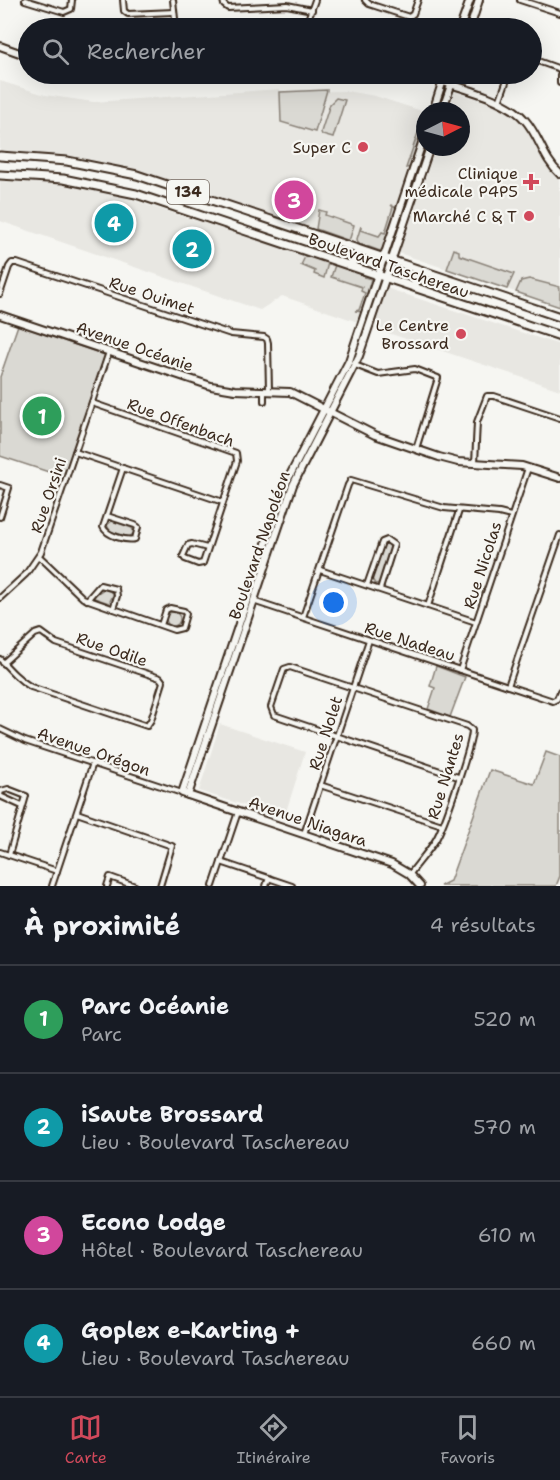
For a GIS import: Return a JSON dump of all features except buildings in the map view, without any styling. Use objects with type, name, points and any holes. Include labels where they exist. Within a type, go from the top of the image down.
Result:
[{"type":"main road","name":"Boulevard Taschereau","points":[[0,156],[67,161],[129,173],[560,317]]},
{"type":"main road","name":"Boulevard Taschereau","points":[[0,175],[55,178],[121,190],[560,336]]},
{"type":"main road","points":[[349,265],[358,257],[357,249]]},
{"type":"main road","points":[[415,287],[416,278],[429,273]]},
{"type":"street","points":[[25,0],[67,12],[71,9],[72,0]]},
{"type":"street","points":[[123,0],[124,11],[128,14],[174,12]]},
{"type":"street","points":[[173,0],[175,18]]},
{"type":"street","points":[[223,0],[224,5],[228,8],[287,4],[312,10]]},
{"type":"street","points":[[309,18],[315,0]]},
{"type":"street","points":[[365,0],[369,4],[409,17],[413,14],[418,0]]},
{"type":"street","points":[[464,18],[470,0]]},
{"type":"street","points":[[474,18],[480,0]]},
{"type":"street","points":[[520,0],[533,2],[560,14]]},
{"type":"street","points":[[0,46],[18,52]]},
{"type":"street","points":[[542,63],[560,69]]},
{"type":"street","points":[[560,75],[560,83]]},
{"type":"street","points":[[436,102],[441,84]]},
{"type":"street","points":[[448,84],[500,102],[514,110],[526,121],[536,135],[546,158],[560,174]]},
{"type":"street","points":[[500,102],[506,84]]},
{"type":"street","points":[[445,102],[451,85]]},
{"type":"street","name":"Boulevard Napoléon","points":[[185,794],[250,600],[293,485],[350,361],[418,156]]},
{"type":"street","name":"Boulevard Napoléon","points":[[328,410],[355,365],[373,320],[427,156]]},
{"type":"street","points":[[401,205],[410,208]]},
{"type":"street","name":"Rue Ouimet","points":[[0,294],[10,265],[17,263],[231,334],[264,337],[268,343],[266,391]]},
{"type":"street","name":"Avenue Océanie","points":[[0,315],[216,387],[290,392],[370,433],[450,460],[528,467],[560,478]]},
{"type":"street","points":[[365,318],[373,320]]},
{"type":"street","name":"Rue Orsini","points":[[0,598],[26,574],[39,556],[109,352]]},
{"type":"street","points":[[355,365],[378,374],[415,369],[438,378],[416,450]]},
{"type":"street","points":[[264,401],[266,391]]},
{"type":"street","points":[[475,463],[477,422],[488,396],[560,418]]},
{"type":"street","name":"Rue Offenbach","points":[[92,403],[234,450],[238,457],[207,548]]},
{"type":"street","points":[[75,452],[223,502]]},
{"type":"street","name":"Rue Nicolas","points":[[460,670],[528,467]]},
{"type":"street","points":[[107,516],[138,527],[135,538],[128,540],[104,531],[103,527],[123,468]]},
{"type":"street","points":[[303,617],[351,480],[429,505],[459,511],[493,512],[511,516]]},
{"type":"street","points":[[0,485],[9,488],[0,517]]},
{"type":"street","points":[[428,606],[459,511]]},
{"type":"street","points":[[508,686],[560,535]]},
{"type":"street","points":[[367,585],[382,542],[387,540],[394,545],[380,589]]},
{"type":"street","points":[[188,545],[207,548],[203,563],[198,564],[183,556],[188,545]]},
{"type":"street","points":[[39,556],[72,589],[87,600],[160,625],[179,630],[182,628],[186,614],[184,611],[170,608],[166,610],[160,625]]},
{"type":"street","points":[[320,570],[476,622]]},
{"type":"street","points":[[87,600],[100,585],[116,589],[117,596],[113,609]]},
{"type":"street","name":"Rue Nadeau","points":[[250,600],[553,701],[556,701],[560,692]]},
{"type":"street","name":"Rue Odile","points":[[41,632],[56,643],[160,678],[163,682],[147,726],[37,689],[20,680],[2,661],[35,634],[41,632]]},
{"type":"street","name":"Rue Nolet","points":[[304,834],[369,640]]},
{"type":"street","points":[[352,688],[287,667],[284,669],[271,707],[272,713],[458,777]]},
{"type":"street","name":"Rue Nantes","points":[[352,688],[472,730],[442,825],[433,845],[409,874]]},
{"type":"street","name":"Avenue Orégon","points":[[0,729],[25,741],[185,794]]},
{"type":"street","points":[[52,886],[93,763]]},
{"type":"street","points":[[320,784],[442,825]]},
{"type":"street","points":[[9,855],[26,796],[9,789],[1,790],[0,795],[22,806]]},
{"type":"street","name":"Avenue Niagara","points":[[185,794],[392,864],[409,874],[420,886]]},
{"type":"street","points":[[213,886],[238,812]]},
{"type":"street","points":[[76,813],[172,846],[160,886]]},
{"type":"street","points":[[0,852],[57,871]]},
{"type":"street","points":[[221,862],[292,886]]},
{"type":"street","points":[[107,886],[110,877],[135,886]]},
{"type":"street","points":[[266,886],[269,878]]},
{"type":"shaded area","points":[[0,81],[45,95],[94,102],[280,89],[280,92],[346,91],[375,96],[416,109],[416,152],[384,246],[380,251],[125,167],[77,157],[0,152]]},
{"type":"shaded area","points":[[327,90],[315,132],[281,122],[280,92]]},
{"type":"shaded area","points":[[455,92],[501,107],[518,119],[531,137],[545,164],[560,179],[560,307],[399,253],[433,156],[470,156],[470,102],[452,102]]},
{"type":"shaded area","points":[[336,98],[345,100],[333,138],[322,135],[321,132],[330,104]]},
{"type":"shaded area","points":[[416,139],[416,152],[411,167],[406,168]]},
{"type":"shaded area","points":[[0,181],[57,184],[123,197],[307,256],[369,279],[370,283],[358,322],[282,296],[260,310],[0,221]]},
{"type":"shaded area","points":[[391,205],[396,208],[396,210],[383,248],[380,251],[358,243],[361,226],[361,230],[379,236],[382,232],[385,233],[393,207]]},
{"type":"shaded area","points":[[319,210],[326,212],[325,215],[354,225],[350,238],[347,240],[316,229]]},
{"type":"shaded area","points":[[454,249],[459,251],[459,255],[514,274],[507,289],[447,269]]},
{"type":"shaded area","points":[[306,255],[328,263],[324,278],[301,265]]},
{"type":"shaded area","points":[[335,265],[371,279],[362,312],[355,311],[359,310],[365,293],[361,291],[362,287],[331,277]]},
{"type":"shaded area","points":[[529,279],[560,287],[560,307],[516,292],[521,281]]},
{"type":"shaded area","name":"Le Centre Brossard","points":[[386,288],[560,345],[560,390],[373,328]]},
{"type":"shaded area","points":[[18,325],[105,355],[64,477],[0,456],[0,377]]},
{"type":"shaded area","points":[[112,521],[132,528],[134,533],[129,537],[110,531],[107,525]]},
{"type":"shaded area","points":[[384,544],[388,544],[391,548],[380,583],[375,584],[372,579]]},
{"type":"shaded area","points":[[104,589],[114,593],[109,603],[94,598]]},
{"type":"shaded area","points":[[170,612],[176,612],[180,619],[176,626],[170,626],[166,622],[166,616]]},
{"type":"shaded area","points":[[436,666],[465,677],[450,717],[428,709],[435,688],[430,686]]},
{"type":"shaded area","points":[[220,724],[305,752],[284,818],[199,791]]},
{"type":"shaded area","points":[[546,752],[560,757],[560,876],[556,886],[440,886],[450,881],[490,770],[534,784]]},
{"type":"place","name":"Super C","points":[[363,147]]},
{"type":"place","name":"Clinique médicale P4P5","points":[[531,182]]},
{"type":"place","name":"Econo Lodge","points":[[294,200]]},
{"type":"place","name":"Marché C & T","points":[[529,216]]},
{"type":"place","name":"Goplex e-Karting +","points":[[114,223]]},
{"type":"place","name":"iSaute Brossard","points":[[192,249]]},
{"type":"place","name":"Le Centre Brossard","points":[[461,334]]},
{"type":"place","name":"Parc Océanie","points":[[42,416]]}]
